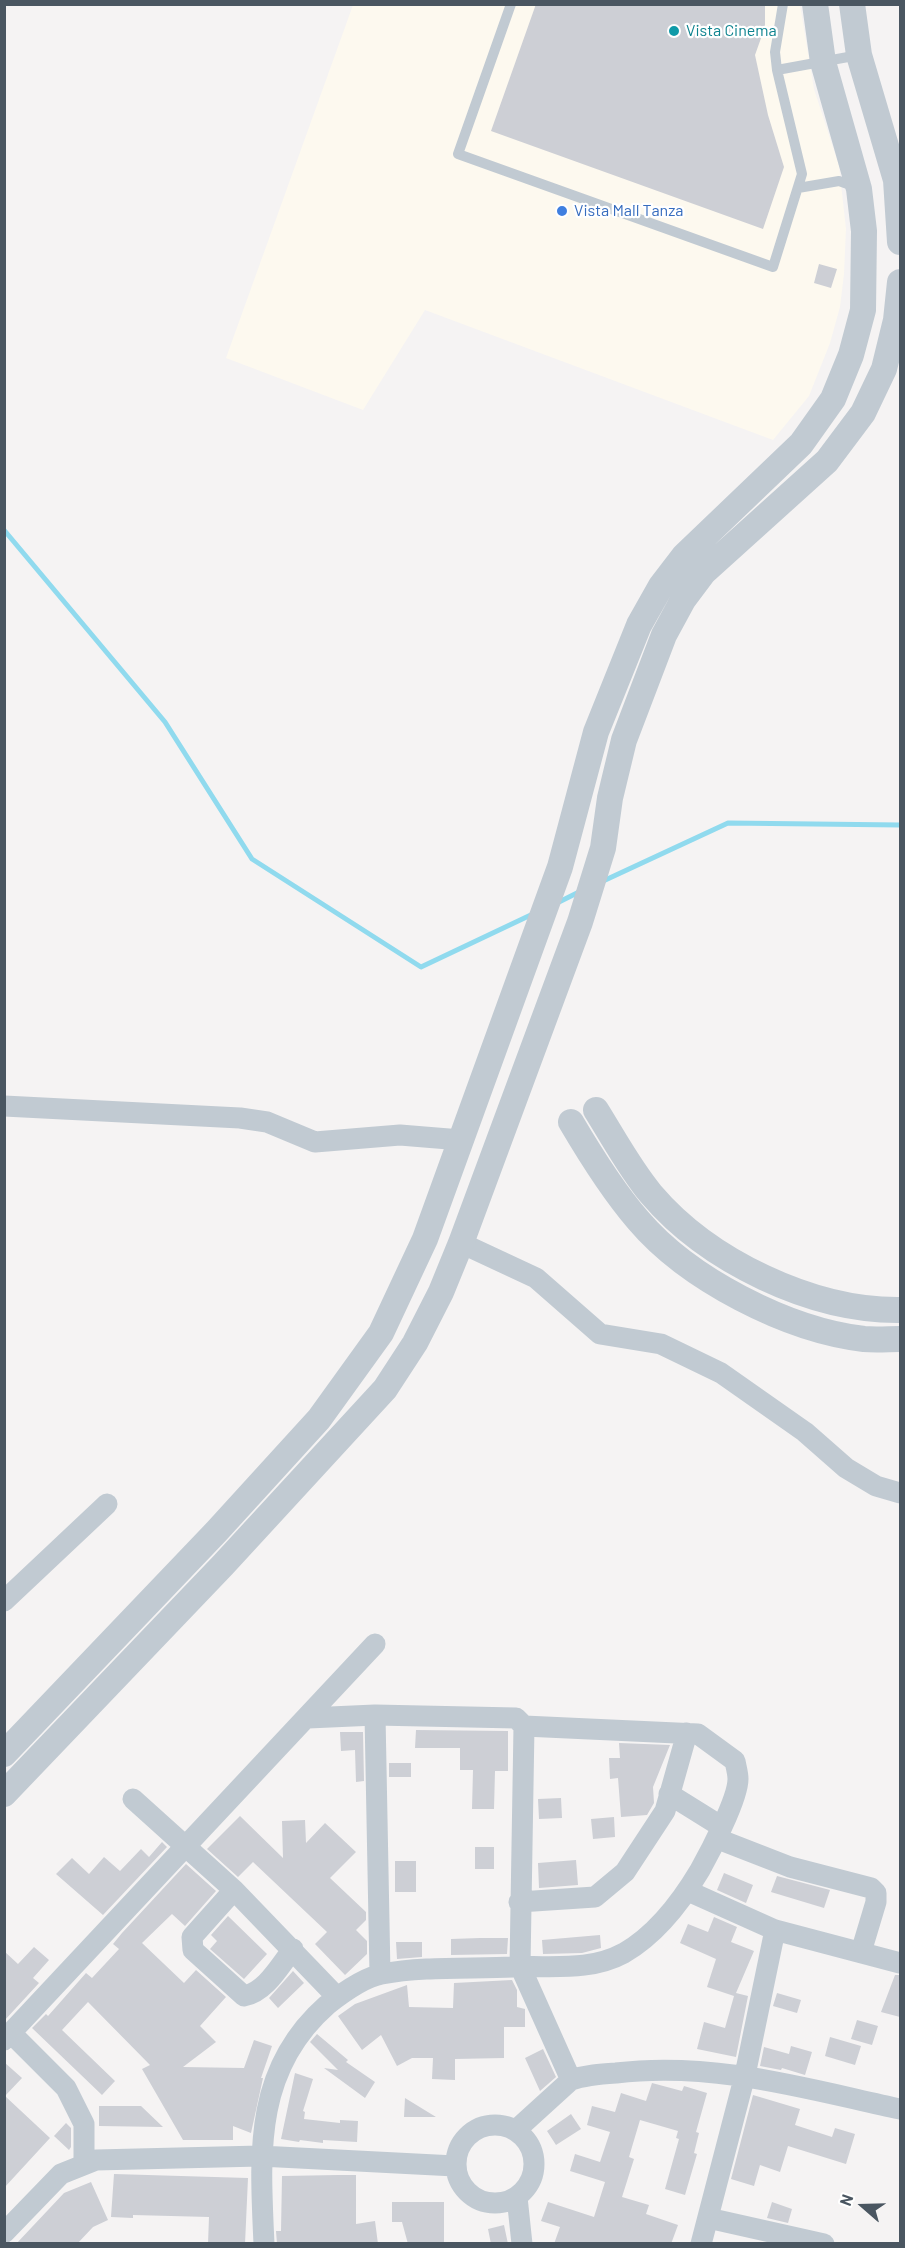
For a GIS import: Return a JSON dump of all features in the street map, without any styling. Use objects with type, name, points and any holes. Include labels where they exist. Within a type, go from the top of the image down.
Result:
[{"type":"street","points":[[4,1754],[216,1532],[267,1473],[319,1419],[381,1333],[425,1239],[560,867],[596,732],[639,625],[661,586],[684,556],[801,444],[833,399],[851,355],[862,310],[864,231],[859,189],[823,62],[815,4]]},
{"type":"street","points":[[852,4],[859,55],[896,180],[900,242]]},
{"type":"street","points":[[4,1794],[239,1547],[385,1389],[415,1343],[441,1292],[461,1243],[580,922],[603,848],[610,798],[624,740],[664,635],[683,600],[704,572],[827,461],[863,413],[884,369],[896,320],[900,282]]},
{"type":"street","points":[[760,484],[779,505]]},
{"type":"street","points":[[4,1106],[240,1118],[267,1122],[315,1142],[400,1135],[461,1140]]},
{"type":"street","points":[[596,1110],[651,1194],[700,1239],[767,1280],[827,1300],[883,1310],[900,1310]]},
{"type":"street","points":[[571,1122],[596,1165],[639,1221],[682,1263],[750,1302],[809,1327],[864,1339],[900,1339]]},
{"type":"street","points":[[461,1243],[536,1278],[600,1334],[661,1344],[721,1373],[805,1432],[846,1468],[876,1486],[900,1493]]},
{"type":"street","points":[[4,1601],[107,1503]]},
{"type":"street","points":[[84,2163],[84,2124],[66,2088],[8,2036],[308,1719],[375,1644]]},
{"type":"street","points":[[264,2244],[260,2156],[275,2079],[291,2044],[308,2022],[337,1997],[380,1974],[520,1966],[586,1966],[624,1953],[660,1925],[688,1891],[720,1833],[738,1780],[735,1761],[698,1734],[524,1726],[516,1718],[375,1715],[308,1719]]},
{"type":"street","points":[[375,1715],[380,1974]]},
{"type":"street","points":[[524,1726],[519,1902],[520,1966],[571,2080]]},
{"type":"street","points":[[519,1902],[595,1897],[625,1872],[664,1811],[687,1733]]},
{"type":"street","points":[[669,1794],[720,1833],[790,1867],[871,1888],[876,1893],[876,1902],[861,1952]]},
{"type":"street","points":[[133,1799],[188,1846],[234,1890],[337,1997]]},
{"type":"street","points":[[234,1890],[192,1937],[193,1950],[244,1996],[257,1991],[267,1982],[293,1949]]},
{"type":"street","points":[[688,1891],[775,1930],[900,1963]]},
{"type":"street","points":[[701,2244],[745,2075],[775,1930]]},
{"type":"street","points":[[516,2130],[571,2080],[649,2069],[745,2075],[900,2109]]},
{"type":"street","points":[[488,2124],[502,2124],[516,2130],[528,2140],[534,2163],[528,2186],[517,2197],[502,2203],[485,2202],[470,2195],[460,2182],[455,2166],[457,2152],[464,2139],[474,2129],[488,2124]]},
{"type":"street","points":[[4,2233],[61,2174],[96,2160],[260,2156],[455,2166]]},
{"type":"street","points":[[517,2197],[522,2244]]},
{"type":"street","points":[[708,2218],[824,2244]]},
{"type":"lane","points":[[511,4],[458,154],[773,267],[802,174],[777,70],[775,52],[783,4]]},
{"type":"lane","points":[[777,70],[859,55]]},
{"type":"lane","points":[[798,188],[839,181],[859,189]]},
{"type":"shaded area","name":"Vista Mall Tanza","points":[[353,5],[800,5],[814,89],[839,166],[846,229],[844,274],[840,307],[830,343],[809,396],[773,440],[425,310],[363,410],[226,358]]},
{"type":"building","points":[[536,4],[765,4],[765,27],[755,55],[768,115],[784,167],[763,229],[491,131]]},
{"type":"building","points":[[819,264],[837,269],[831,288],[814,283]]},
{"type":"building","points":[[416,1730],[508,1731],[508,1771],[495,1771],[494,1809],[472,1809],[473,1770],[460,1770],[460,1748],[415,1748]]},
{"type":"building","points":[[340,1732],[363,1732],[364,1781],[356,1782],[355,1750],[341,1751]]},
{"type":"building","points":[[619,1743],[670,1745],[653,1787],[654,1803],[647,1815],[621,1817],[618,1778],[610,1779],[609,1758],[620,1758]]},
{"type":"building","points":[[389,1763],[411,1763],[411,1777],[389,1777]]},
{"type":"building","points":[[561,1798],[562,1818],[539,1819],[538,1799]]},
{"type":"building","points":[[240,1816],[283,1858],[282,1821],[305,1820],[306,1843],[325,1823],[356,1852],[330,1878],[366,1912],[366,1920],[356,1930],[367,1941],[367,1954],[345,1975],[315,1944],[327,1932],[253,1862],[238,1877],[207,1849]]},
{"type":"building","points":[[614,1817],[615,1837],[593,1839],[591,1819]]},
{"type":"building","points":[[162,1842],[167,1847],[103,1915],[56,1874],[72,1858],[89,1874],[104,1857],[120,1871],[141,1849],[149,1857]]},
{"type":"building","points":[[475,1847],[494,1847],[494,1869],[475,1869]]},
{"type":"building","points":[[576,1860],[578,1885],[539,1888],[538,1863]]},
{"type":"building","points":[[395,1861],[416,1861],[416,1892],[395,1892]]},
{"type":"building","points":[[186,1864],[216,1891],[185,1926],[172,1914],[142,1943],[184,1983],[196,1970],[226,1997],[200,2026],[216,2042],[183,2067],[244,2068],[254,2040],[272,2046],[261,2078],[263,2078],[251,2133],[233,2126],[233,2140],[183,2140],[142,2069],[150,2065],[88,2002],[62,2030],[115,2081],[102,2095],[32,2028],[46,2014],[48,2016],[86,1973],[92,1978],[119,1949],[113,1944],[122,1933]]},
{"type":"building","points":[[724,1873],[753,1885],[746,1903],[717,1890]]},
{"type":"building","points":[[777,1876],[830,1890],[824,1908],[771,1892]]},
{"type":"building","points":[[228,1916],[267,1954],[244,1979],[210,1949],[217,1941],[211,1935]]},
{"type":"building","points":[[714,1917],[737,1927],[731,1942],[754,1951],[736,1993],[748,1996],[736,2057],[697,2049],[704,2022],[725,2028],[734,1996],[707,1987],[716,1959],[680,1943],[688,1924],[708,1932]]},
{"type":"building","points":[[600,1935],[601,1948],[582,1953],[543,1954],[542,1940]]},
{"type":"building","points":[[508,1938],[507,1954],[451,1955],[451,1939]]},
{"type":"building","points":[[396,1942],[422,1942],[422,1957],[397,1959]]},
{"type":"building","points":[[34,1947],[49,1960],[33,1978],[39,1983],[4,2021],[4,1951],[18,1964]]},
{"type":"building","points":[[293,1971],[304,1983],[278,2008],[269,1998]]},
{"type":"building","points":[[895,1975],[900,1975],[900,2017],[881,2012]]},
{"type":"building","points":[[512,1980],[517,1990],[517,2007],[525,2009],[525,2027],[504,2027],[504,2058],[455,2059],[455,2080],[432,2079],[433,2058],[412,2058],[397,2066],[381,2035],[362,2050],[338,2016],[355,2004],[407,1985],[409,2007],[453,2008],[454,1983]]},
{"type":"building","points":[[777,1993],[801,2000],[797,2013],[773,2006]]},
{"type":"building","points":[[857,2020],[878,2026],[872,2045],[851,2039]]},
{"type":"building","points":[[317,2034],[348,2060],[346,2062],[375,2082],[365,2098],[324,2068],[338,2070],[310,2042]]},
{"type":"building","points":[[830,2037],[861,2046],[855,2065],[825,2056]]},
{"type":"building","points":[[791,2046],[812,2052],[805,2075],[782,2068],[781,2070],[760,2066],[764,2047],[789,2054]]},
{"type":"building","points":[[543,2049],[556,2077],[540,2091],[525,2058]]},
{"type":"building","points":[[4,2062],[22,2078],[5,2096],[50,2138],[4,2188]]},
{"type":"building","points":[[295,2073],[313,2079],[303,2111],[305,2112],[304,2119],[340,2123],[340,2120],[358,2121],[357,2142],[323,2140],[323,2143],[281,2139]]},
{"type":"building","points":[[652,2083],[682,2091],[684,2086],[707,2093],[696,2132],[699,2133],[694,2153],[697,2154],[685,2195],[665,2189],[679,2139],[676,2138],[678,2131],[640,2120],[629,2157],[634,2159],[622,2197],[649,2205],[646,2214],[678,2225],[671,2244],[554,2244],[560,2227],[541,2221],[548,2202],[594,2217],[605,2182],[570,2171],[575,2154],[600,2162],[610,2132],[587,2125],[592,2106],[615,2112],[621,2093],[646,2101]]},
{"type":"building","points":[[753,2095],[800,2109],[795,2125],[832,2137],[835,2128],[855,2134],[846,2164],[788,2146],[780,2172],[760,2165],[754,2186],[731,2179]]},
{"type":"building","points":[[405,2098],[436,2117],[404,2117]]},
{"type":"building","points":[[99,2106],[141,2106],[163,2127],[99,2126]]},
{"type":"building","points":[[571,2114],[581,2129],[556,2145],[547,2131]]},
{"type":"building","points":[[66,2123],[71,2128],[69,2150],[54,2136]]},
{"type":"building","points":[[114,2174],[248,2178],[245,2244],[208,2244],[209,2217],[133,2215],[133,2218],[111,2217]]},
{"type":"building","points":[[356,2175],[356,2224],[375,2221],[378,2244],[277,2244],[276,2231],[281,2231],[282,2176]]},
{"type":"building","points":[[91,2182],[108,2220],[93,2227],[77,2244],[16,2244],[64,2193]]},
{"type":"building","points":[[392,2202],[444,2202],[444,2244],[408,2244],[402,2222],[392,2222]]},
{"type":"building","points":[[772,2202],[792,2209],[788,2223],[767,2218]]},
{"type":"building","points":[[504,2225],[508,2244],[491,2244],[488,2229]]},
{"type":"waterway","points":[[4,530],[165,722],[252,859],[421,967],[535,913]]},
{"type":"waterway","points":[[601,882],[728,823],[900,825]]},
{"type":"waterway","points":[[557,903],[581,891]]},
{"type":"place","name":"Vista Cinema","points":[[674,31]]},
{"type":"place","name":"Vista Mall Tanza","points":[[562,211]]}]
